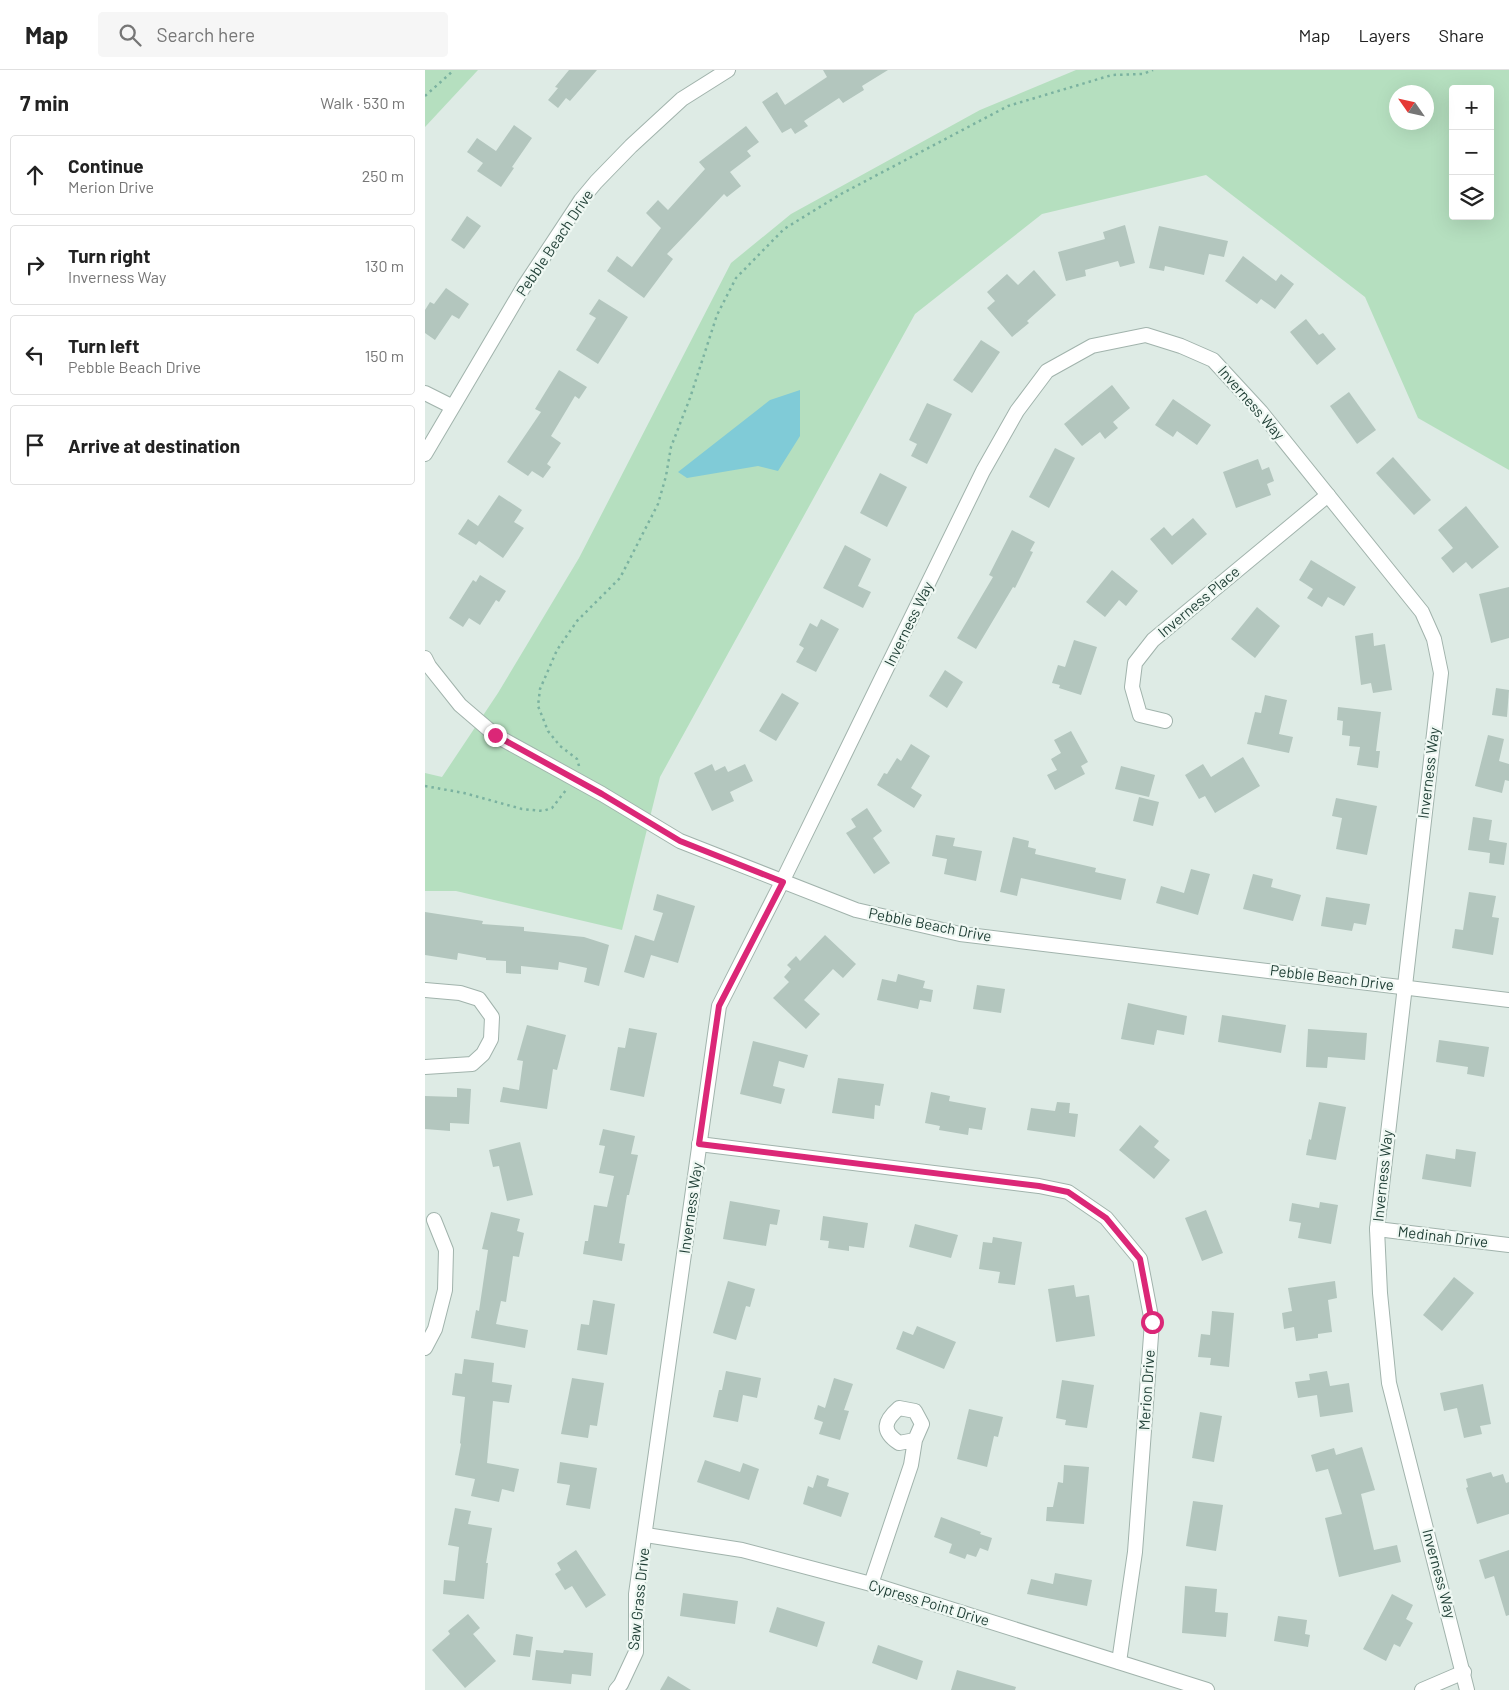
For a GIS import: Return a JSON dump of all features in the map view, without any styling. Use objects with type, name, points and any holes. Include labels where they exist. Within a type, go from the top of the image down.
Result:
[{"type":"street","name":"Pebble Beach Drive","points":[[425,454],[451,406],[523,288],[581,200],[631,146],[682,99],[728,70]]},
{"type":"street","name":"Inverness Way","points":[[646,1534],[719,1006],[783,882],[983,471],[1017,411],[1047,371],[1092,346],[1146,336],[1181,346],[1213,360],[1261,412],[1422,612],[1434,638],[1441,673],[1377,1229],[1380,1293],[1389,1383],[1464,1672],[1467,1690]]},
{"type":"street","points":[[425,393],[451,406]]},
{"type":"street","name":"Inverness Place","points":[[1165,721],[1141,715],[1132,687],[1135,663],[1153,640],[1327,495]]},
{"type":"street","name":"Pebble Beach Drive","points":[[425,658],[429,666],[460,705],[495,735],[680,841],[856,910],[960,934],[1509,1000]]},
{"type":"street","points":[[425,990],[460,992],[479,999],[492,1017],[491,1039],[483,1054],[471,1064],[425,1067]]},
{"type":"street","name":"Merion Drive","points":[[699,1144],[1039,1186],[1068,1192],[1106,1218],[1140,1259],[1152,1322],[1135,1552],[1119,1662]]},
{"type":"street","points":[[425,1348],[435,1329],[445,1290],[445,1250],[434,1220]]},
{"type":"street","name":"Medinah Drive","points":[[1377,1229],[1509,1246]]},
{"type":"street","points":[[871,1584],[911,1465],[915,1440]]},
{"type":"street","name":"Cypress Point Drive","points":[[646,1534],[742,1550],[871,1584],[1207,1690]]},
{"type":"street","name":"Saw Grass Drive","points":[[616,1690],[621,1684],[636,1652],[636,1594],[646,1534]]},
{"type":"street","points":[[1422,1690],[1464,1672]]},
{"type":"path","points":[[425,96],[454,70]]},
{"type":"path","points":[[425,786],[464,793],[521,809],[543,811],[553,808],[580,768],[577,759],[560,746],[548,731],[538,706],[539,689],[557,650],[577,621],[620,578],[657,504],[666,476],[671,447],[690,398],[717,315],[736,278],[784,229],[841,194],[1008,106],[1112,75],[1143,74],[1153,70]]},
{"type":"green space","points":[[425,70],[478,70],[425,127]]},
{"type":"green space","points":[[1076,70],[1509,70],[1509,470],[1418,418],[1365,297],[1206,175],[1042,214],[915,314],[660,777],[622,930],[456,891],[425,891],[425,773],[442,777],[498,693],[579,558],[731,263],[791,214],[980,110]]},
{"type":"water","points":[[800,390],[800,436],[778,471],[758,466],[687,478],[678,472],[770,400]]},
{"type":"building","points":[[569,70],[597,70],[570,101],[566,98],[558,108],[548,100],[558,88],[555,87]]},
{"type":"building","points":[[823,70],[888,70],[862,86],[864,90],[843,103],[839,98],[804,121],[808,126],[795,134],[791,128],[782,133],[762,102],[777,92],[785,105],[827,77]]},
{"type":"building","points":[[514,125],[532,138],[501,187],[477,171],[483,163],[467,152],[477,138],[496,151]]},
{"type":"building","points":[[746,126],[759,142],[747,151],[751,156],[730,172],[741,186],[727,197],[724,194],[667,254],[673,259],[644,298],[607,271],[617,256],[632,267],[661,228],[646,213],[658,200],[668,210],[705,169],[699,162]]},
{"type":"building","points":[[467,216],[481,226],[464,249],[451,240]]},
{"type":"building","points":[[1125,225],[1135,263],[1120,267],[1118,261],[1085,270],[1086,276],[1066,281],[1058,252],[1105,239],[1103,232]]},
{"type":"building","points":[[1159,226],[1228,241],[1224,257],[1209,254],[1204,275],[1165,266],[1164,271],[1149,268]]},
{"type":"building","points":[[1243,256],[1276,281],[1281,274],[1294,284],[1275,309],[1261,299],[1257,304],[1225,281]]},
{"type":"building","points":[[1034,270],[1056,295],[1027,321],[1029,323],[1012,337],[987,308],[995,301],[987,292],[1007,274],[1018,285]]},
{"type":"building","points":[[446,288],[469,304],[459,319],[452,315],[435,340],[425,333],[425,310],[430,302],[434,304]]},
{"type":"building","points":[[599,299],[628,317],[598,364],[576,350],[596,318],[589,314]]},
{"type":"building","points":[[1306,319],[1319,335],[1323,333],[1336,349],[1317,365],[1290,332]]},
{"type":"building","points":[[981,340],[1000,352],[972,393],[953,380]]},
{"type":"building","points":[[559,370],[587,387],[579,399],[575,396],[551,436],[561,443],[547,464],[551,467],[543,478],[532,471],[528,476],[507,462],[541,412],[535,409]]},
{"type":"building","points":[[1112,385],[1130,408],[1113,422],[1118,428],[1105,439],[1100,432],[1082,446],[1064,424]]},
{"type":"building","points":[[1349,392],[1376,430],[1357,444],[1330,406]]},
{"type":"building","points":[[1173,399],[1211,425],[1197,445],[1177,431],[1173,437],[1155,425]]},
{"type":"building","points":[[927,403],[952,414],[927,464],[911,456],[917,444],[909,440]]},
{"type":"building","points":[[1055,448],[1075,458],[1049,508],[1029,497]]},
{"type":"building","points":[[1393,457],[1431,500],[1414,515],[1376,473]]},
{"type":"building","points":[[1258,459],[1262,470],[1269,467],[1274,481],[1267,484],[1271,495],[1236,508],[1223,472]]},
{"type":"building","points":[[880,473],[907,487],[887,527],[860,513]]},
{"type":"building","points":[[499,495],[522,510],[514,522],[524,528],[503,558],[479,541],[476,545],[458,534],[468,519],[478,526]]},
{"type":"building","points":[[1466,506],[1499,547],[1472,569],[1466,562],[1453,573],[1441,558],[1453,548],[1438,530]]},
{"type":"building","points":[[1193,518],[1207,534],[1172,565],[1150,539],[1164,527],[1172,536]]},
{"type":"building","points":[[1012,530],[1035,542],[1030,551],[1033,552],[1015,588],[1013,587],[976,649],[957,638],[993,577],[989,575]]},
{"type":"building","points":[[845,545],[871,559],[858,586],[871,592],[863,608],[823,588]]},
{"type":"building","points":[[1311,560],[1356,587],[1344,606],[1328,597],[1322,607],[1307,598],[1313,589],[1299,580]]},
{"type":"building","points":[[1112,570],[1138,591],[1126,606],[1119,600],[1105,617],[1086,602]]},
{"type":"building","points":[[480,575],[506,591],[499,602],[496,600],[480,625],[469,618],[463,627],[449,618],[473,580],[476,582]]},
{"type":"building","points":[[1509,587],[1509,638],[1491,643],[1479,594]]},
{"type":"building","points":[[1257,607],[1280,626],[1255,658],[1231,639]]},
{"type":"building","points":[[821,619],[839,629],[816,672],[796,662],[804,648],[799,645],[810,623],[817,627]]},
{"type":"building","points":[[1373,633],[1374,646],[1385,644],[1392,690],[1373,693],[1371,683],[1361,685],[1355,636]]},
{"type":"building","points":[[1074,640],[1097,647],[1081,695],[1059,688],[1060,685],[1052,683],[1058,665],[1065,667]]},
{"type":"building","points":[[945,670],[963,682],[947,708],[929,696]]},
{"type":"building","points":[[1496,688],[1509,690],[1507,717],[1492,715]]},
{"type":"building","points":[[782,693],[799,703],[776,741],[759,731]]},
{"type":"building","points":[[1265,695],[1287,700],[1279,734],[1293,737],[1289,753],[1247,744],[1255,712],[1261,713]]},
{"type":"building","points":[[1338,707],[1381,712],[1376,751],[1380,751],[1378,768],[1357,765],[1360,747],[1349,746],[1350,736],[1342,735],[1343,721],[1337,720]]},
{"type":"building","points":[[1071,731],[1088,762],[1081,766],[1085,774],[1055,790],[1047,775],[1057,770],[1051,759],[1061,753],[1054,740]]},
{"type":"building","points":[[1488,735],[1504,739],[1499,761],[1509,764],[1509,781],[1505,780],[1502,793],[1475,786]]},
{"type":"building","points":[[911,744],[930,756],[911,788],[922,795],[914,808],[877,785],[884,773],[887,774],[897,758],[901,761]]},
{"type":"building","points":[[1243,757],[1260,786],[1215,813],[1205,796],[1199,799],[1185,775],[1203,764],[1211,777]]},
{"type":"building","points":[[712,764],[715,771],[725,766],[728,772],[745,764],[753,781],[730,792],[734,801],[712,811],[694,773]]},
{"type":"building","points":[[1121,766],[1155,775],[1149,797],[1115,789]]},
{"type":"building","points":[[1139,797],[1159,802],[1153,826],[1133,821]]},
{"type":"building","points":[[1336,798],[1377,806],[1367,855],[1336,849],[1342,818],[1332,816]]},
{"type":"building","points":[[867,808],[882,831],[873,838],[890,863],[874,874],[846,833],[856,827],[851,819]]},
{"type":"building","points":[[1473,817],[1492,820],[1489,840],[1507,843],[1504,865],[1489,863],[1490,853],[1468,850]]},
{"type":"building","points":[[936,835],[955,838],[953,846],[982,851],[976,881],[944,874],[947,859],[932,856]]},
{"type":"building","points":[[1013,837],[1029,841],[1028,847],[1036,849],[1035,854],[1096,868],[1095,872],[1126,879],[1121,900],[1021,878],[1017,896],[1000,892]]},
{"type":"building","points":[[1191,869],[1210,874],[1198,915],[1156,903],[1161,886],[1184,893]]},
{"type":"building","points":[[1253,874],[1273,879],[1271,887],[1301,895],[1293,921],[1243,909]]},
{"type":"building","points":[[1469,892],[1496,896],[1492,917],[1499,918],[1493,955],[1452,948],[1455,929],[1463,930]]},
{"type":"building","points":[[657,894],[695,906],[678,963],[651,955],[644,978],[624,972],[635,935],[654,941],[663,913],[653,910]]},
{"type":"building","points":[[1326,897],[1370,904],[1366,925],[1354,923],[1352,931],[1321,926]]},
{"type":"building","points":[[425,912],[483,921],[482,924],[524,927],[524,931],[584,937],[609,945],[599,986],[584,982],[587,968],[559,962],[558,970],[521,966],[521,974],[506,973],[506,961],[486,960],[486,958],[458,953],[457,960],[425,955]]},
{"type":"building","points":[[825,935],[856,964],[843,978],[833,969],[804,1000],[820,1014],[806,1029],[773,998],[789,982],[784,977],[791,969],[787,965],[796,956],[800,961]]},
{"type":"building","points":[[898,974],[925,981],[923,988],[933,990],[931,1002],[920,1000],[918,1009],[877,1000],[882,979],[896,982]]},
{"type":"building","points":[[977,985],[1005,989],[1001,1013],[973,1009]]},
{"type":"building","points":[[1128,1003],[1187,1016],[1184,1035],[1157,1030],[1154,1045],[1121,1039]]},
{"type":"building","points":[[1222,1015],[1286,1025],[1281,1053],[1218,1042]]},
{"type":"building","points":[[527,1025],[566,1035],[557,1070],[553,1069],[547,1109],[500,1102],[503,1087],[519,1090],[523,1061],[517,1060]]},
{"type":"building","points":[[629,1028],[657,1033],[644,1097],[610,1090],[618,1047],[625,1048]]},
{"type":"building","points":[[1308,1029],[1367,1033],[1365,1060],[1328,1057],[1327,1068],[1306,1067]]},
{"type":"building","points":[[1439,1040],[1489,1047],[1484,1077],[1467,1074],[1468,1067],[1436,1062]]},
{"type":"building","points":[[753,1041],[808,1055],[804,1068],[779,1061],[773,1086],[785,1089],[781,1104],[740,1094]]},
{"type":"building","points":[[838,1078],[884,1084],[880,1106],[875,1105],[874,1119],[832,1113]]},
{"type":"building","points":[[457,1088],[471,1089],[469,1124],[450,1123],[450,1131],[425,1129],[425,1096],[457,1097]]},
{"type":"building","points":[[931,1092],[950,1096],[949,1101],[986,1108],[982,1130],[969,1128],[968,1135],[939,1130],[940,1126],[925,1123]]},
{"type":"building","points":[[1057,1102],[1070,1103],[1069,1113],[1078,1114],[1075,1137],[1027,1130],[1031,1108],[1055,1111]]},
{"type":"building","points":[[1319,1102],[1346,1107],[1336,1160],[1306,1155]]},
{"type":"building","points":[[1140,1125],[1159,1141],[1154,1147],[1170,1160],[1154,1179],[1119,1150]]},
{"type":"building","points":[[603,1129],[635,1136],[631,1154],[638,1155],[629,1195],[627,1195],[619,1243],[625,1244],[622,1261],[583,1254],[585,1241],[588,1241],[594,1205],[607,1207],[614,1176],[599,1173],[605,1146],[599,1145]]},
{"type":"building","points":[[520,1142],[533,1195],[507,1201],[499,1166],[493,1167],[489,1150]]},
{"type":"building","points":[[1456,1149],[1476,1152],[1471,1187],[1422,1179],[1426,1154],[1455,1159]]},
{"type":"building","points":[[730,1201],[780,1210],[777,1225],[770,1224],[766,1246],[723,1239]]},
{"type":"building","points":[[1320,1202],[1338,1205],[1331,1244],[1298,1238],[1301,1223],[1289,1221],[1292,1203],[1319,1208]]},
{"type":"building","points":[[1206,1210],[1223,1253],[1202,1261],[1185,1218]]},
{"type":"building","points":[[491,1212],[520,1219],[517,1231],[524,1233],[519,1257],[513,1256],[506,1302],[501,1301],[496,1324],[528,1330],[525,1348],[471,1338],[476,1310],[479,1311],[488,1250],[482,1249]]},
{"type":"building","points":[[823,1216],[868,1223],[864,1248],[849,1246],[849,1251],[828,1248],[829,1241],[820,1240]]},
{"type":"building","points":[[915,1224],[958,1235],[951,1258],[909,1247]]},
{"type":"building","points":[[993,1237],[1022,1242],[1015,1285],[998,1283],[1000,1272],[979,1269],[983,1242],[992,1243]]},
{"type":"building","points":[[1454,1277],[1474,1293],[1442,1331],[1423,1315]]},
{"type":"building","points":[[728,1281],[755,1289],[750,1307],[746,1306],[736,1340],[713,1333]]},
{"type":"building","points":[[1335,1281],[1337,1298],[1328,1300],[1332,1332],[1318,1334],[1318,1338],[1296,1341],[1294,1327],[1284,1329],[1282,1313],[1292,1311],[1288,1288]]},
{"type":"building","points":[[1074,1285],[1076,1297],[1089,1295],[1095,1336],[1056,1342],[1048,1289]]},
{"type":"building","points":[[593,1300],[615,1304],[607,1355],[577,1350],[581,1324],[589,1325]]},
{"type":"building","points":[[1212,1311],[1234,1313],[1229,1367],[1210,1365],[1211,1358],[1198,1357],[1201,1334],[1210,1335]]},
{"type":"building","points":[[917,1326],[956,1342],[944,1369],[896,1349],[903,1331],[913,1335]]},
{"type":"building","points":[[464,1359],[494,1363],[492,1382],[512,1385],[509,1403],[493,1401],[487,1463],[519,1469],[514,1492],[502,1489],[499,1502],[471,1496],[475,1479],[455,1475],[461,1444],[465,1397],[452,1395],[455,1373],[462,1374]]},
{"type":"building","points":[[726,1371],[761,1378],[757,1398],[743,1395],[738,1422],[713,1417],[719,1390],[722,1390]]},
{"type":"building","points":[[1327,1371],[1330,1386],[1349,1383],[1353,1412],[1320,1417],[1317,1395],[1298,1398],[1295,1382],[1310,1380],[1309,1374]]},
{"type":"building","points":[[572,1378],[604,1383],[597,1426],[590,1425],[588,1438],[561,1434]]},
{"type":"building","points":[[834,1378],[853,1384],[844,1410],[849,1411],[840,1440],[819,1434],[823,1422],[814,1419],[818,1405],[825,1408]]},
{"type":"building","points":[[1062,1380],[1094,1385],[1087,1428],[1065,1425],[1066,1420],[1056,1418]]},
{"type":"building","points":[[1483,1384],[1491,1424],[1480,1426],[1482,1434],[1464,1438],[1457,1408],[1444,1411],[1440,1393]]},
{"type":"building","points":[[969,1409],[1003,1417],[998,1437],[994,1436],[987,1467],[957,1459]]},
{"type":"building","points":[[1200,1412],[1222,1416],[1214,1462],[1192,1458]]},
{"type":"building","points":[[1362,1447],[1375,1490],[1361,1494],[1374,1550],[1397,1545],[1401,1562],[1339,1577],[1325,1518],[1342,1514],[1328,1469],[1316,1472],[1311,1455],[1334,1448],[1336,1455]]},
{"type":"building","points":[[705,1460],[740,1472],[743,1463],[759,1469],[749,1500],[697,1482]]},
{"type":"building","points":[[560,1462],[597,1468],[590,1509],[566,1505],[570,1485],[557,1483]]},
{"type":"building","points":[[1064,1465],[1089,1467],[1084,1524],[1046,1521],[1047,1507],[1053,1507],[1058,1482],[1063,1483]]},
{"type":"building","points":[[1491,1472],[1493,1477],[1503,1474],[1506,1483],[1509,1482],[1509,1514],[1477,1524],[1466,1488],[1468,1487],[1466,1479]]},
{"type":"building","points":[[817,1475],[829,1479],[827,1486],[849,1493],[841,1517],[803,1504],[808,1486],[813,1488]]},
{"type":"building","points":[[1193,1501],[1223,1505],[1216,1551],[1186,1546]]},
{"type":"building","points":[[455,1508],[471,1511],[468,1524],[492,1528],[486,1563],[488,1563],[484,1599],[443,1594],[444,1580],[455,1581],[459,1547],[448,1545]]},
{"type":"building","points":[[941,1517],[992,1538],[988,1551],[980,1548],[976,1557],[967,1554],[965,1559],[949,1553],[952,1544],[934,1537]]},
{"type":"building","points":[[576,1550],[606,1595],[586,1608],[572,1586],[565,1590],[555,1574],[561,1570],[557,1563]]},
{"type":"building","points":[[1509,1550],[1509,1615],[1506,1616],[1494,1576],[1485,1579],[1479,1560]]},
{"type":"building","points":[[1055,1573],[1092,1580],[1087,1606],[1027,1594],[1031,1579],[1053,1584]]},
{"type":"building","points":[[1185,1586],[1217,1589],[1215,1612],[1228,1613],[1226,1637],[1182,1633]]},
{"type":"building","points":[[683,1593],[738,1601],[735,1624],[680,1616]]},
{"type":"building","points":[[1392,1594],[1413,1605],[1406,1619],[1413,1623],[1400,1647],[1394,1644],[1386,1661],[1363,1649]]},
{"type":"building","points":[[777,1607],[825,1622],[817,1647],[769,1632]]},
{"type":"building","points":[[468,1614],[480,1628],[473,1634],[496,1661],[465,1688],[432,1650],[450,1634],[448,1631]]},
{"type":"building","points":[[1278,1616],[1307,1620],[1305,1634],[1310,1635],[1308,1647],[1274,1641]]},
{"type":"building","points":[[516,1634],[533,1637],[530,1657],[513,1655]]},
{"type":"building","points":[[878,1645],[923,1661],[917,1680],[872,1663]]},
{"type":"building","points":[[536,1650],[563,1653],[564,1650],[593,1653],[591,1676],[572,1674],[571,1684],[532,1680]]},
{"type":"building","points":[[957,1670],[1016,1687],[1015,1690],[951,1690]]},
{"type":"building","points":[[668,1676],[691,1690],[660,1690]]},
{"type":"route","points":[[495,735],[602,794],[680,841],[783,882],[719,1006],[699,1144],[1039,1186],[1068,1192],[1106,1218],[1140,1259],[1152,1322]]}]
